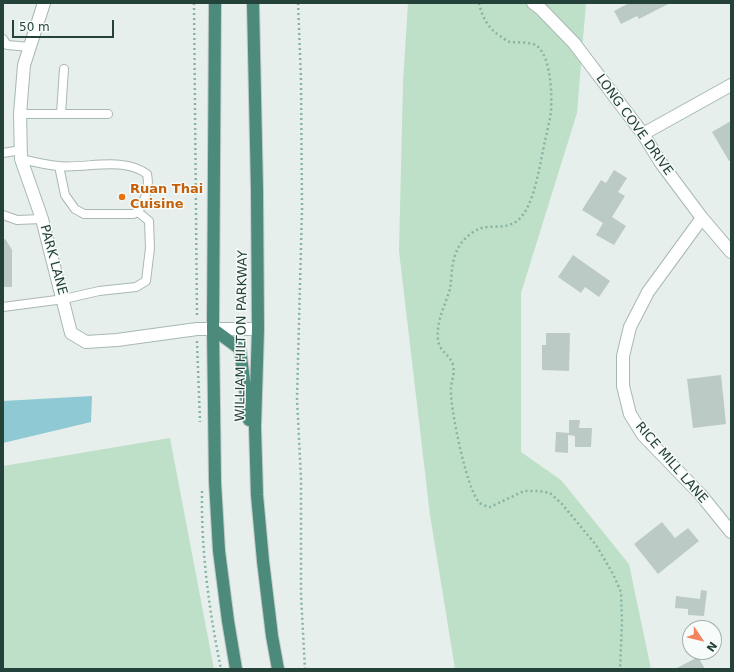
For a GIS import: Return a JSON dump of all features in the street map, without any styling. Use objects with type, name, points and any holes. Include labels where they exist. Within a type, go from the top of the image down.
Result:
[{"type":"highway","name":"WILLIAM HILTON PARKWAY","points":[[215,3],[213,329],[215,482],[219,551],[236,669]]},
{"type":"highway","name":"WILLIAM HILTON PARKWAY","points":[[253,3],[258,329],[255,427],[263,561],[272,636],[278,669]]},
{"type":"highway","points":[[213,329],[240,349],[258,495]]},
{"type":"street","name":"PARK LANE","points":[[44,3],[24,65],[20,114],[21,155],[42,219],[72,333],[86,342],[117,340],[197,329],[258,329]]},
{"type":"street","name":"LONG COVE DRIVE","points":[[540,5],[574,43],[643,134],[661,163],[702,218],[731,252]]},
{"type":"street","points":[[643,134],[731,85]]},
{"type":"street","name":"RICE MILL LANE","points":[[702,218],[648,292],[630,327],[624,356],[623,386],[630,414],[644,435],[701,495],[731,532]]},
{"type":"lane","points":[[3,39],[7,45],[30,47]]},
{"type":"lane","points":[[61,114],[64,69]]},
{"type":"lane","points":[[20,114],[108,114]]},
{"type":"lane","points":[[3,153],[21,155],[59,166],[122,165],[141,170],[147,174],[149,182],[146,198],[138,212],[133,214],[84,214],[75,209],[65,195],[59,166]]},
{"type":"lane","points":[[3,306],[64,299],[99,291],[136,287],[146,281],[150,248],[149,221],[138,212]]},
{"type":"lane","points":[[3,215],[17,220],[42,219]]},
{"type":"path","points":[[298,3],[301,80],[302,208],[297,398],[301,479],[301,595],[305,669]]},
{"type":"path","points":[[480,3],[482,15],[489,27],[496,34],[508,41],[536,45],[542,52],[547,65],[551,92],[551,112],[535,186],[526,211],[517,222],[504,226],[479,229],[465,238],[456,252],[449,290],[440,316],[438,340],[442,351],[450,358],[454,366],[454,376],[451,386],[453,410],[462,458],[473,494],[479,503],[490,507],[524,491],[550,493],[562,504],[596,545],[613,574],[621,592],[622,622],[620,669]]},
{"type":"green space","points":[[408,3],[586,3],[577,113],[521,293],[521,452],[561,480],[629,564],[651,669],[455,669],[430,515],[399,251],[403,83]]},
{"type":"green space","points":[[170,438],[214,669],[3,669],[3,466]]},
{"type":"water","points":[[92,396],[91,422],[3,443],[3,401]]},
{"type":"building","points":[[629,3],[670,3],[639,19],[637,16],[621,24],[614,11]]},
{"type":"building","points":[[731,121],[731,160],[729,161],[712,132]]},
{"type":"building","points":[[614,170],[627,178],[618,192],[625,196],[612,217],[626,226],[614,245],[596,235],[603,223],[582,210],[601,180],[606,183]]},
{"type":"building","points":[[3,238],[12,250],[12,287],[3,287]]},
{"type":"building","points":[[573,255],[610,281],[599,297],[585,287],[581,293],[558,277]]},
{"type":"building","points":[[546,333],[570,333],[569,371],[542,370],[542,345],[546,345]]},
{"type":"building","points":[[721,375],[726,424],[693,428],[687,379]]},
{"type":"building","points":[[569,420],[580,420],[579,428],[592,428],[591,447],[575,447],[575,436],[568,435],[568,453],[555,452],[556,432],[569,433]]},
{"type":"building","points":[[662,522],[675,538],[688,528],[699,541],[658,574],[634,544]]},
{"type":"building","points":[[701,590],[707,591],[704,616],[688,615],[688,609],[675,608],[676,596],[700,599]]},
{"type":"building","points":[[692,660],[700,660],[705,669],[675,669]]},
{"type":"place","name":"Ruan Thai Cuisine","points":[[122,197]]}]
